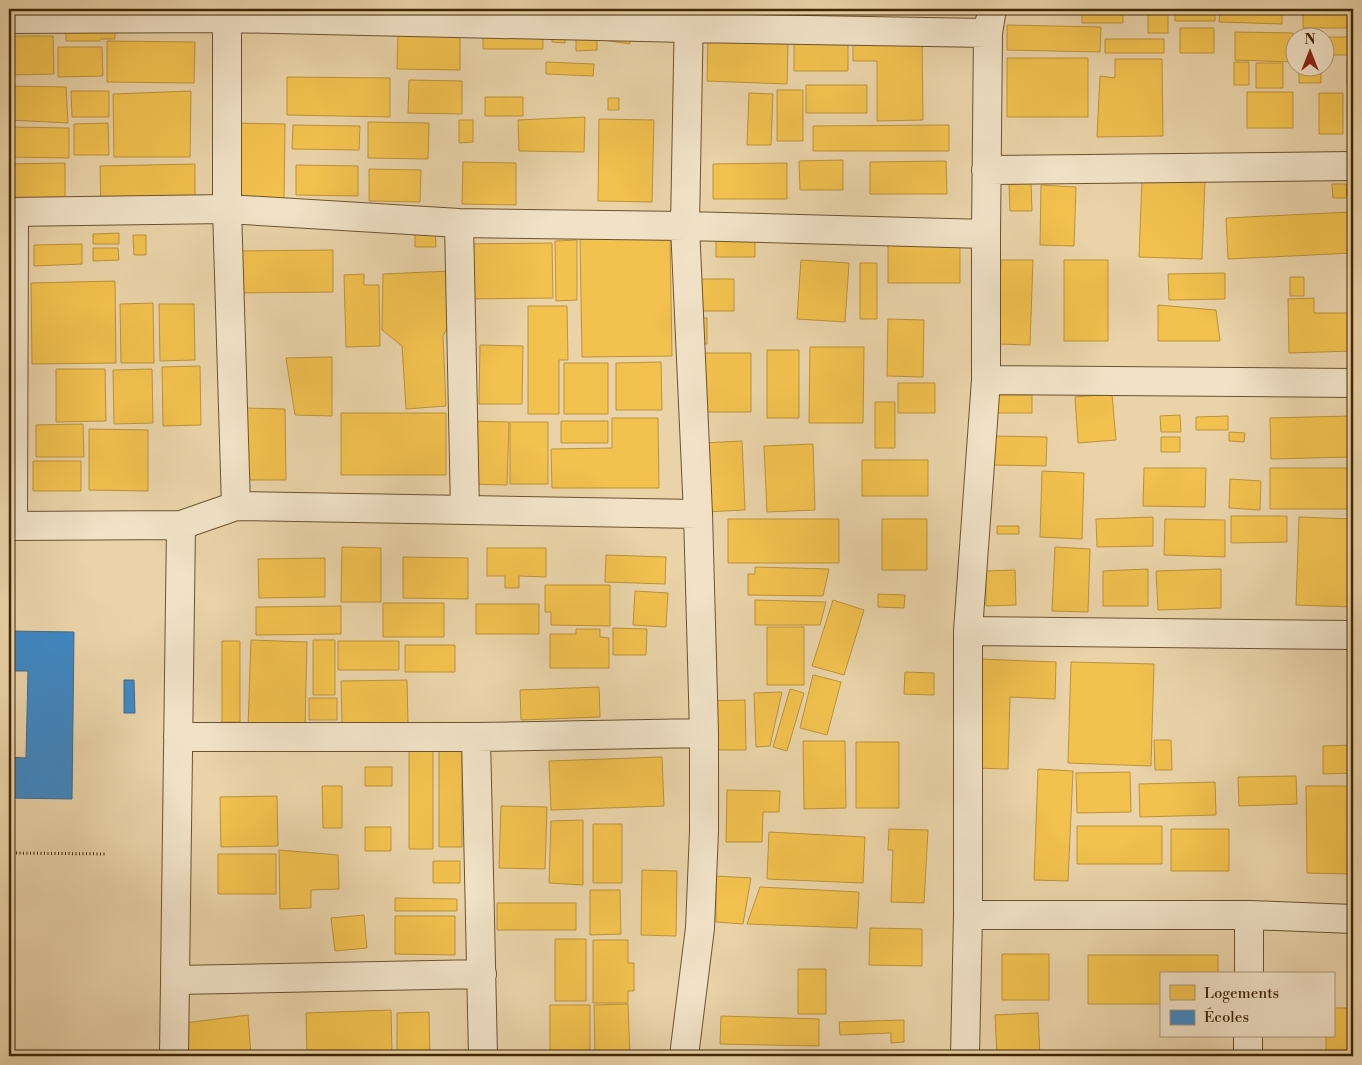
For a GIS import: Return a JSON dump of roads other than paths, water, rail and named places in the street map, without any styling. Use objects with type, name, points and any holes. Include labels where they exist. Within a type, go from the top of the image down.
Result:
[{"type":"street","points":[[227,13],[227,209],[236,506]]},
{"type":"street","points":[[9,19],[227,13],[990,21],[986,170],[986,380],[968,631],[966,1056]]},
{"type":"street","points":[[684,1056],[700,928],[704,831],[704,733],[698,514],[685,226],[688,18]]},
{"type":"street","points":[[986,170],[1353,166]]},
{"type":"street","points":[[698,514],[236,506],[181,525],[11,526],[11,212],[227,209],[459,223],[685,226],[986,234]]},
{"type":"street","points":[[459,223],[465,510]]},
{"type":"street","points":[[986,380],[1353,383]]},
{"type":"street","points":[[174,1056],[181,525]]},
{"type":"street","points":[[968,631],[1353,635]]},
{"type":"street","points":[[178,737],[476,737],[704,733]]},
{"type":"street","points":[[476,737],[483,1056]]},
{"type":"street","points":[[968,915],[1250,915],[1353,919]]},
{"type":"street","points":[[1249,972],[1250,915]]},
{"type":"street","points":[[175,980],[482,974]]},
{"type":"street","points":[[1248,1038],[1248,1056]]}]
